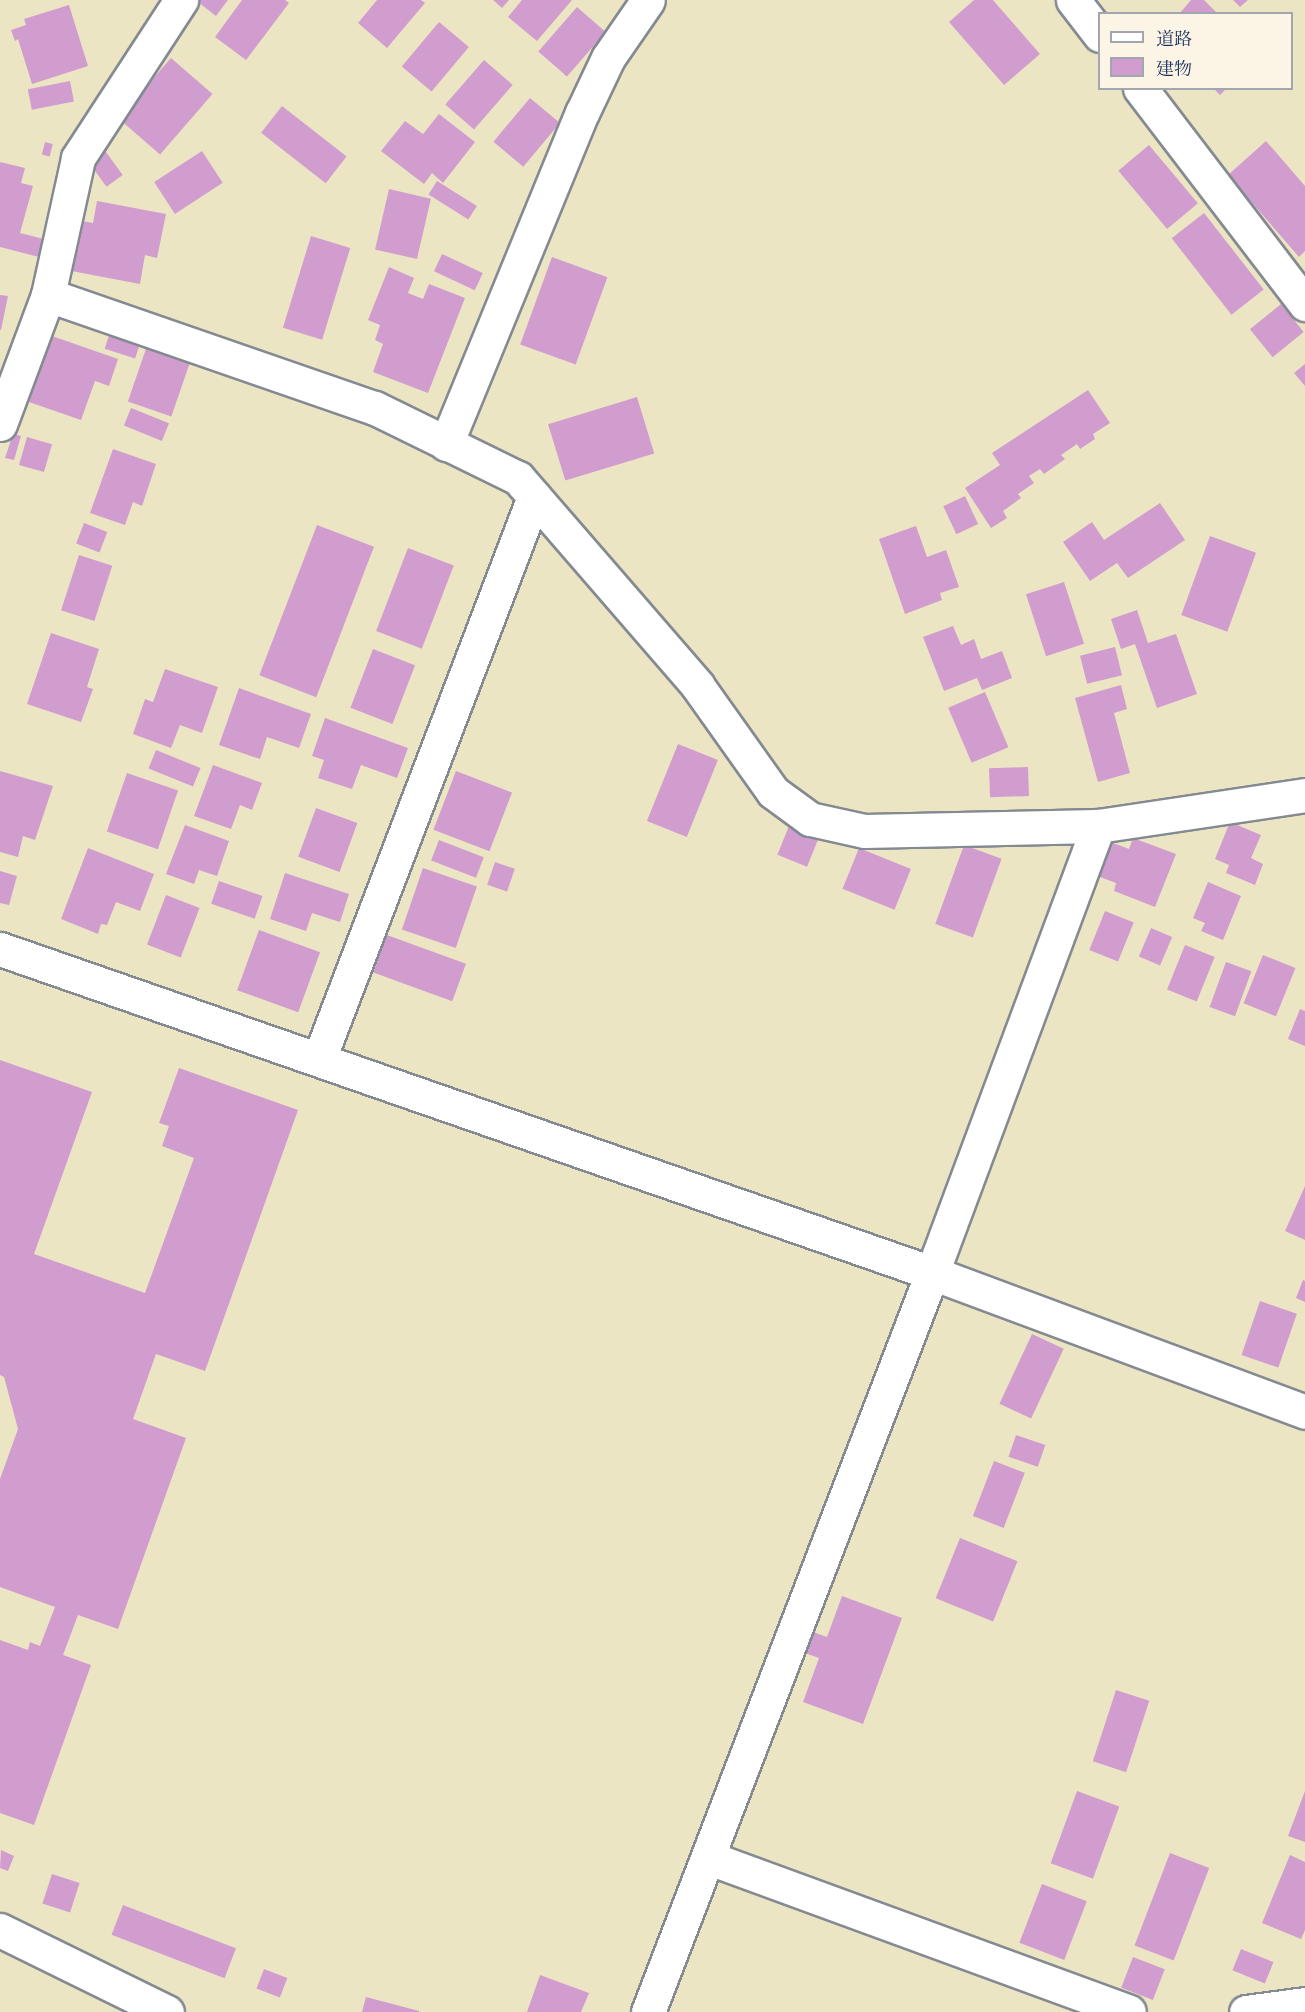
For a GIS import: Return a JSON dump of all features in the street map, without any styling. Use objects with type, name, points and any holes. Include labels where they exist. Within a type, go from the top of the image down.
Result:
[{"type":"street","points":[[0,424],[48,295],[78,158],[180,0]]},
{"type":"street","points":[[446,444],[582,113],[608,58],[648,0]]},
{"type":"street","points":[[1073,0],[1098,32]]},
{"type":"street","points":[[1142,90],[1305,304]]},
{"type":"street","points":[[48,295],[375,408],[518,478],[697,685],[773,792],[810,819],[864,831],[1098,826],[1305,795]]},
{"type":"street","points":[[319,1059],[534,496]]},
{"type":"street","points":[[648,2012],[932,1273],[1098,826]]},
{"type":"street","points":[[0,949],[932,1273],[1305,1412]]},
{"type":"street","points":[[709,1858],[1129,2012]]},
{"type":"street","points":[[0,1930],[167,2012]]},
{"type":"street","points":[[1246,2012],[1305,2004]]},
{"type":"building","points":[[200,0],[228,0],[216,16],[198,2]]},
{"type":"building","points":[[242,0],[285,0],[289,3],[246,60],[215,37]]},
{"type":"building","points":[[377,0],[421,0],[425,3],[387,48],[358,23]]},
{"type":"building","points":[[493,0],[509,0],[502,8]]},
{"type":"building","points":[[522,0],[572,0],[537,41],[508,17]]},
{"type":"building","points":[[974,0],[993,0],[1040,54],[1004,85],[949,22]]},
{"type":"building","points":[[1191,0],[1204,0],[1216,12],[1181,12]]},
{"type":"building","points":[[1233,0],[1248,0],[1240,7]]},
{"type":"building","points":[[69,5],[88,66],[32,84],[18,39],[15,41],[11,30],[26,25],[24,19]]},
{"type":"building","points":[[577,7],[606,32],[567,76],[538,52]]},
{"type":"building","points":[[439,22],[469,47],[432,91],[402,66]]},
{"type":"building","points":[[171,58],[213,94],[160,154],[119,118]]},
{"type":"building","points":[[484,60],[513,85],[474,129],[445,105]]},
{"type":"building","points":[[70,81],[74,102],[32,110],[28,89]]},
{"type":"building","points":[[1215,90],[1225,90],[1220,95]]},
{"type":"building","points":[[530,98],[560,123],[523,167],[493,142]]},
{"type":"building","points":[[282,106],[347,156],[326,183],[261,133]]},
{"type":"building","points":[[439,114],[475,142],[443,183],[432,173],[424,184],[381,151],[405,121],[423,134]]},
{"type":"building","points":[[98,141],[123,175],[107,187],[82,153]]},
{"type":"building","points":[[1266,141],[1305,186],[1305,251],[1299,257],[1228,175]]},
{"type":"building","points":[[45,142],[53,144],[50,157],[42,155]]},
{"type":"building","points":[[1149,145],[1198,203],[1167,229],[1118,171]]},
{"type":"building","points":[[202,151],[223,183],[175,214],[154,182]]},
{"type":"building","points":[[0,162],[25,168],[21,183],[33,186],[20,233],[44,239],[39,257],[0,247]]},
{"type":"building","points":[[437,181],[477,206],[468,219],[429,195]]},
{"type":"building","points":[[389,189],[431,199],[417,259],[375,249]]},
{"type":"building","points":[[97,201],[166,214],[157,258],[145,255],[140,284],[61,269],[71,219],[93,223]]},
{"type":"building","points":[[1204,213],[1264,289],[1231,315],[1172,238]]},
{"type":"building","points":[[311,236],[350,248],[322,340],[283,328]]},
{"type":"building","points":[[442,254],[483,273],[475,290],[434,271]]},
{"type":"building","points":[[552,257],[607,277],[576,365],[520,344]]},
{"type":"building","points":[[389,267],[414,278],[408,293],[423,299],[429,284],[465,298],[428,393],[373,372],[383,344],[375,340],[380,325],[368,320]]},
{"type":"building","points":[[0,295],[8,296],[1,330],[0,330]]},
{"type":"building","points":[[1281,304],[1304,332],[1273,357],[1250,329]]},
{"type":"building","points":[[113,323],[143,333],[135,359],[105,349]]},
{"type":"building","points":[[52,336],[118,359],[109,386],[95,381],[81,420],[29,402]]},
{"type":"building","points":[[149,340],[192,355],[171,416],[128,401]]},
{"type":"building","points":[[1305,364],[1305,386],[1294,373]]},
{"type":"building","points":[[1088,390],[1110,423],[1093,434],[1095,439],[1080,449],[1077,444],[1061,455],[1065,459],[1044,474],[1040,469],[1029,476],[1034,483],[1018,494],[1021,498],[1003,511],[1007,518],[991,528],[965,488],[1000,465],[992,453]]},
{"type":"building","points":[[637,397],[654,453],[565,481],[548,424]]},
{"type":"building","points":[[131,408],[169,423],[162,441],[124,426]]},
{"type":"building","points":[[13,434],[21,436],[14,460],[5,458]]},
{"type":"building","points":[[27,437],[52,444],[44,472],[19,465]]},
{"type":"building","points":[[113,449],[156,464],[142,506],[133,502],[125,525],[90,513]]},
{"type":"building","points":[[965,496],[978,524],[956,534],[943,506]]},
{"type":"building","points":[[1160,503],[1185,540],[1128,578],[1117,563],[1090,581],[1063,542],[1092,522],[1104,540]]},
{"type":"building","points":[[84,523],[107,532],[99,552],[76,544]]},
{"type":"building","points":[[317,525],[374,547],[316,697],[259,675]]},
{"type":"building","points":[[916,526],[927,557],[946,550],[959,587],[940,593],[942,600],[905,614],[879,539]]},
{"type":"building","points":[[1210,536],[1256,553],[1227,632],[1181,615]]},
{"type":"building","points":[[408,548],[454,566],[422,649],[376,631]]},
{"type":"building","points":[[79,555],[112,566],[94,621],[61,610]]},
{"type":"building","points":[[1064,582],[1084,644],[1046,656],[1026,594]]},
{"type":"building","points":[[1137,610],[1148,643],[1176,634],[1197,694],[1157,708],[1135,644],[1121,649],[1111,619]]},
{"type":"building","points":[[953,626],[961,645],[974,639],[981,659],[1002,651],[1012,678],[982,690],[977,678],[944,691],[923,637]]},
{"type":"building","points":[[51,633],[99,649],[87,687],[93,689],[81,722],[27,704]]},
{"type":"building","points":[[1115,647],[1122,675],[1087,684],[1080,656]]},
{"type":"building","points":[[373,649],[415,665],[392,724],[350,708]]},
{"type":"building","points":[[165,669],[218,687],[202,733],[180,725],[171,748],[133,734],[145,699],[153,702]]},
{"type":"building","points":[[1121,685],[1127,709],[1114,713],[1130,773],[1098,782],[1075,698]]},
{"type":"building","points":[[239,688],[311,714],[299,748],[267,737],[260,759],[219,745]]},
{"type":"building","points":[[985,692],[1008,747],[972,763],[948,708]]},
{"type":"building","points":[[325,718],[408,748],[397,778],[361,765],[352,789],[318,778],[324,760],[312,756]]},
{"type":"building","points":[[678,744],[718,760],[687,837],[647,821]]},
{"type":"building","points":[[156,750],[201,768],[193,787],[149,769]]},
{"type":"building","points":[[213,765],[262,783],[252,810],[240,805],[231,829],[194,816]]},
{"type":"building","points":[[1028,767],[1029,796],[990,797],[989,768]]},
{"type":"building","points":[[0,771],[53,786],[35,840],[23,836],[18,857],[0,852]]},
{"type":"building","points":[[456,771],[512,793],[489,851],[433,830]]},
{"type":"building","points":[[127,773],[178,791],[158,849],[107,832]]},
{"type":"building","points":[[316,808],[357,823],[340,872],[298,857]]},
{"type":"building","points":[[1230,822],[1261,835],[1251,858],[1263,864],[1255,885],[1226,873],[1229,865],[1215,859]]},
{"type":"building","points":[[185,825],[229,841],[217,876],[199,870],[194,884],[166,874]]},
{"type":"building","points":[[789,826],[819,838],[807,867],[777,855]]},
{"type":"building","points":[[1100,838],[1129,849],[1133,838],[1176,854],[1155,907],[1114,891],[1116,883],[1087,872]]},
{"type":"building","points":[[439,840],[484,857],[476,878],[431,861]]},
{"type":"building","points":[[964,845],[1002,859],[973,938],[935,924]]},
{"type":"building","points":[[88,848],[154,874],[140,911],[116,902],[107,925],[101,924],[98,934],[61,919]]},
{"type":"building","points":[[859,848],[911,869],[894,910],[843,889]]},
{"type":"building","points":[[495,862],[515,869],[507,892],[487,885]]},
{"type":"building","points":[[423,868],[477,887],[456,948],[402,929]]},
{"type":"building","points":[[0,871],[17,876],[9,905],[0,903]]},
{"type":"building","points":[[285,873],[349,894],[340,922],[312,913],[306,931],[270,919]]},
{"type":"building","points":[[219,881],[262,896],[255,919],[211,904]]},
{"type":"building","points":[[1208,882],[1241,896],[1223,940],[1201,931],[1205,923],[1193,918]]},
{"type":"building","points":[[166,895],[200,908],[181,957],[147,944]]},
{"type":"building","points":[[1105,911],[1134,923],[1118,962],[1089,950]]},
{"type":"building","points":[[1151,928],[1172,937],[1160,966],[1139,957]]},
{"type":"building","points":[[259,930],[320,952],[298,1012],[237,990]]},
{"type":"building","points":[[387,935],[466,964],[452,1001],[373,973]]},
{"type":"building","points":[[1185,945],[1215,957],[1197,1001],[1167,990]]},
{"type":"building","points":[[1263,955],[1295,968],[1276,1016],[1244,1003]]},
{"type":"building","points":[[1226,962],[1251,971],[1235,1016],[1210,1007]]},
{"type":"building","points":[[1300,1009],[1305,1011],[1305,1046],[1288,1039]]},
{"type":"building","points":[[0,1060],[92,1092],[34,1254],[145,1293],[194,1158],[162,1146],[169,1126],[159,1123],[179,1068],[298,1110],[205,1371],[156,1354],[133,1419],[186,1438],[118,1629],[78,1615],[63,1655],[91,1665],[34,1825],[0,1813],[0,1640],[28,1650],[30,1642],[40,1646],[55,1607],[0,1587],[0,1479],[18,1429],[4,1377],[0,1375]]},
{"type":"building","points":[[1305,1186],[1305,1240],[1285,1231]]},
{"type":"building","points":[[1303,1280],[1305,1281],[1305,1302],[1296,1298]]},
{"type":"building","points":[[1260,1301],[1297,1314],[1278,1368],[1241,1355]]},
{"type":"building","points":[[1032,1334],[1064,1349],[1031,1419],[999,1404]]},
{"type":"building","points":[[1016,1435],[1045,1445],[1038,1467],[1009,1457]]},
{"type":"building","points":[[994,1461],[1025,1473],[1004,1528],[973,1516]]},
{"type":"building","points":[[960,1538],[1017,1561],[993,1621],[936,1598]]},
{"type":"building","points":[[842,1596],[902,1618],[863,1724],[803,1702],[819,1658],[802,1652],[810,1631],[827,1637]]},
{"type":"building","points":[[1116,1690],[1149,1701],[1126,1772],[1093,1761]]},
{"type":"building","points":[[1077,1791],[1119,1806],[1093,1879],[1051,1863]]},
{"type":"building","points":[[1305,1791],[1305,1842],[1288,1836]]},
{"type":"building","points":[[1,1850],[14,1856],[8,1871],[0,1868]]},
{"type":"building","points":[[1170,1853],[1209,1868],[1174,1960],[1135,1945]]},
{"type":"building","points":[[1290,1855],[1305,1862],[1305,1930],[1301,1939],[1262,1923]]},
{"type":"building","points":[[52,1874],[80,1883],[70,1912],[42,1903]]},
{"type":"building","points":[[1042,1884],[1087,1901],[1064,1960],[1019,1943]]},
{"type":"building","points":[[123,1905],[236,1948],[224,1978],[112,1935]]},
{"type":"building","points":[[1241,1949],[1273,1962],[1265,1983],[1232,1970]]},
{"type":"building","points":[[1133,1957],[1165,1969],[1153,2000],[1121,1988]]},
{"type":"building","points":[[264,1969],[287,1978],[280,1998],[256,1989]]},
{"type":"building","points":[[540,1975],[589,1993],[581,2012],[527,2012]]},
{"type":"building","points":[[366,1997],[419,2011],[419,2012],[362,2012]]}]
